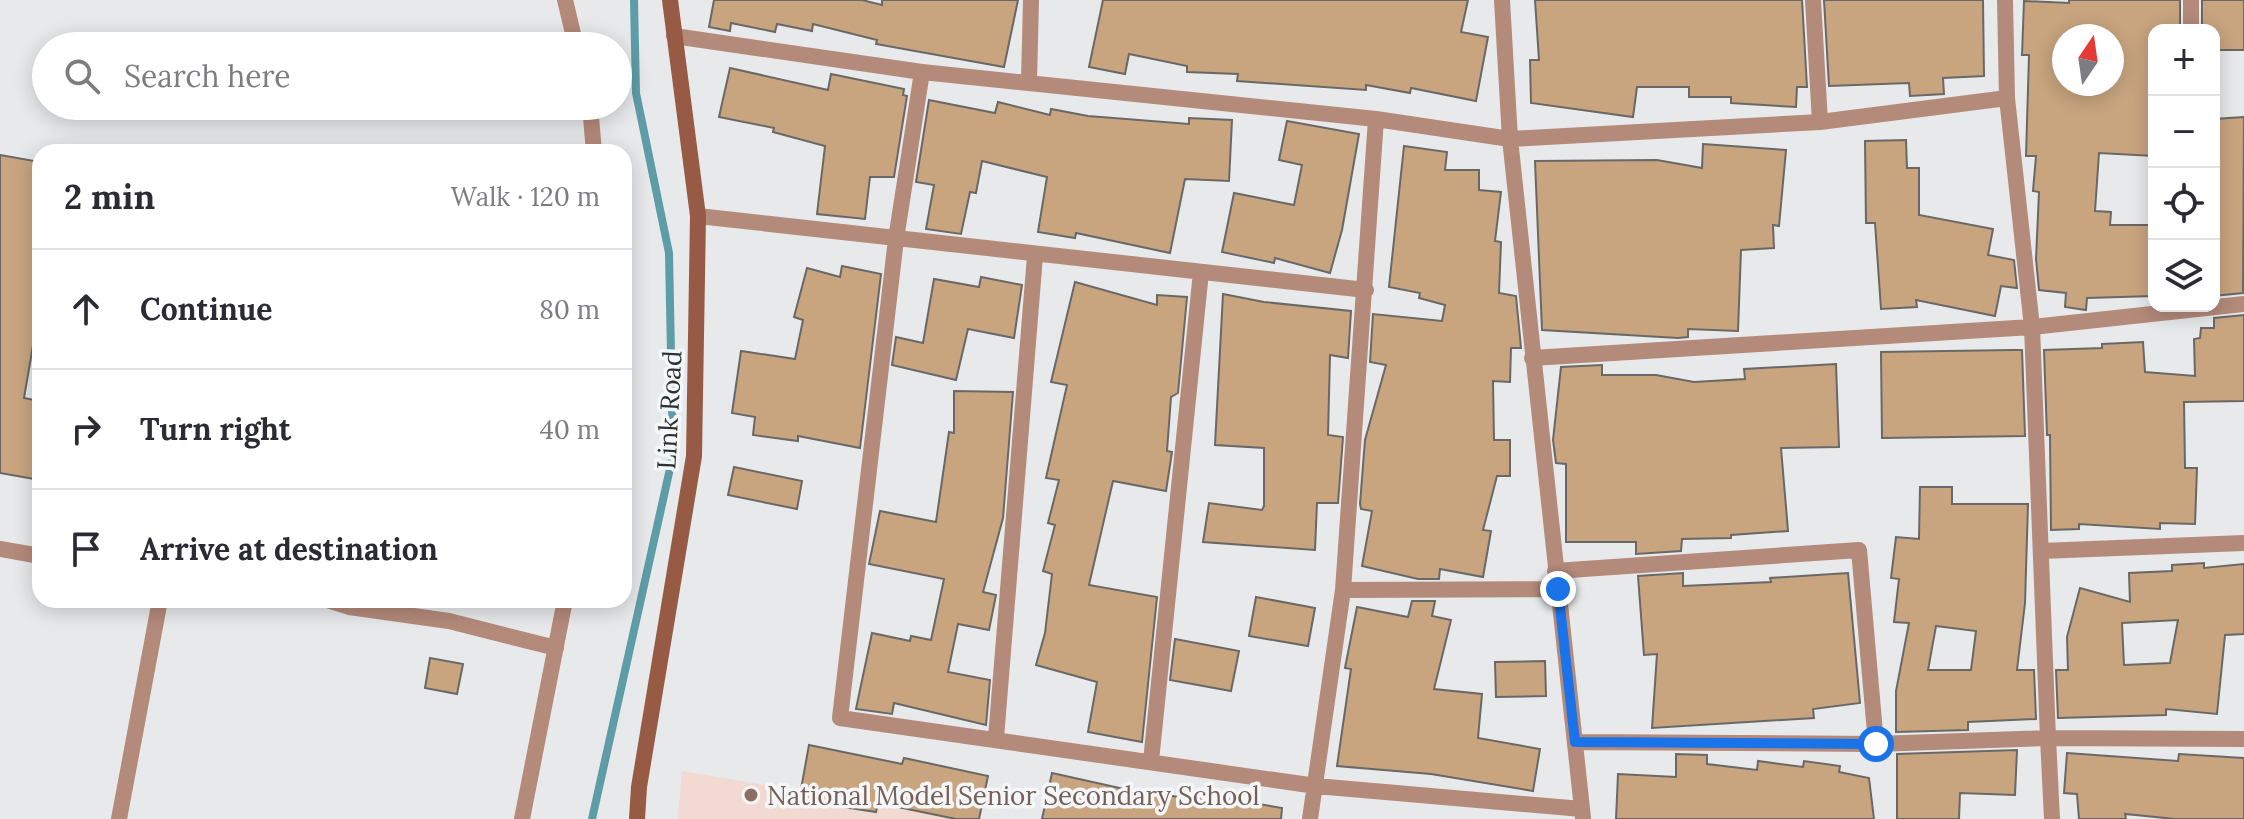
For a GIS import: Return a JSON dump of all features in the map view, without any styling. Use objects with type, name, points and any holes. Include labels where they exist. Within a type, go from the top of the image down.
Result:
[{"type":"street","points":[[565,0],[573,32]]},
{"type":"street","name":"Link Road","points":[[637,819],[639,787],[694,456],[698,216],[670,0]]},
{"type":"street","points":[[1029,81],[1031,0]]},
{"type":"street","points":[[922,72],[896,239],[840,718],[1316,786],[1583,814],[1510,139],[1502,0]]},
{"type":"street","points":[[1813,0],[1820,122]]},
{"type":"street","points":[[2005,0],[2007,98],[2032,327],[2052,819]]},
{"type":"street","points":[[2191,0],[2191,24]]},
{"type":"street","points":[[674,36],[922,72],[1376,119],[1510,139],[1820,122],[2007,98]]},
{"type":"street","points":[[1310,819],[1343,590],[1376,119]]},
{"type":"street","points":[[591,120],[593,144]]},
{"type":"street","points":[[698,216],[1035,256],[1366,290]]},
{"type":"street","points":[[996,738],[1035,256]]},
{"type":"street","points":[[1151,761],[1201,272]]},
{"type":"street","points":[[2220,306],[2244,304]]},
{"type":"street","points":[[1532,358],[2032,327],[2160,312]]},
{"type":"street","points":[[2041,551],[2244,543]]},
{"type":"street","points":[[0,549],[32,555]]},
{"type":"street","points":[[1555,571],[1859,550],[1876,744]]},
{"type":"street","points":[[1343,590],[1558,589]]},
{"type":"street","points":[[119,819],[159,608]]},
{"type":"street","points":[[356,608],[449,621],[556,648]]},
{"type":"street","points":[[522,819],[564,608]]},
{"type":"street","points":[[1575,742],[1876,744],[2048,738],[2244,739]]},
{"type":"shaded area","name":"National Model Senior Secondary School","points":[[682,771],[965,819],[678,819]]},
{"type":"building","points":[[714,0],[862,0],[882,5],[882,0],[1018,0],[1004,67],[876,44],[877,40],[813,24],[812,31],[777,24],[775,32],[731,23],[730,31],[709,27]]},
{"type":"building","points":[[1103,0],[1468,0],[1461,32],[1488,37],[1476,101],[1411,88],[1410,93],[1366,85],[1366,90],[1237,81],[1238,74],[1187,72],[1187,66],[1129,54],[1125,74],[1089,67]]},
{"type":"building","points":[[1535,0],[1802,0],[1807,87],[1797,87],[1796,107],[1731,103],[1731,97],[1689,97],[1689,87],[1637,87],[1633,117],[1531,103],[1530,60],[1539,60]]},
{"type":"building","points":[[1824,0],[1983,0],[1984,76],[1943,78],[1944,94],[1910,96],[1909,83],[1829,86]]},
{"type":"building","points":[[2180,0],[2180,24],[2148,24],[2148,156],[2099,153],[2095,211],[2111,212],[2110,225],[2148,225],[2148,296],[2087,298],[2086,310],[2065,307],[2066,293],[2039,290],[2036,259],[2039,192],[2033,191],[2036,156],[2026,156],[2029,55],[2022,55],[2024,1]]},
{"type":"building","points":[[2202,0],[2244,0],[2244,50],[2220,50],[2220,24],[2202,24]]},
{"type":"building","points":[[730,68],[828,90],[831,74],[904,89],[903,95],[907,96],[894,177],[870,177],[865,219],[817,214],[825,146],[773,132],[774,128],[719,117]]},
{"type":"building","points":[[929,100],[995,113],[998,102],[1050,115],[1051,109],[1088,116],[1189,124],[1189,118],[1232,120],[1229,181],[1185,179],[1170,253],[1076,233],[1075,238],[1038,232],[1047,177],[982,161],[976,193],[970,192],[961,234],[926,229],[934,185],[916,182]]},
{"type":"building","points":[[2244,117],[2243,293],[2220,295],[2220,168],[2220,119]]},
{"type":"building","points":[[1287,121],[1359,134],[1342,230],[1330,273],[1275,258],[1274,263],[1222,252],[1234,193],[1294,205],[1302,165],[1279,160]]},
{"type":"building","points":[[1906,140],[1907,168],[1919,168],[1919,215],[1993,229],[1988,255],[2014,260],[2017,288],[2001,286],[1995,316],[1916,300],[1917,307],[1881,309],[1875,223],[1866,223],[1865,141]]},
{"type":"building","points":[[1703,144],[1786,150],[1779,226],[1773,225],[1774,248],[1741,250],[1738,331],[1688,329],[1688,337],[1678,338],[1542,330],[1535,161],[1657,160],[1702,168]]},
{"type":"building","points":[[1404,146],[1447,152],[1445,170],[1479,170],[1479,190],[1501,192],[1495,241],[1501,242],[1499,293],[1516,296],[1521,348],[1511,348],[1510,382],[1493,381],[1494,440],[1510,440],[1510,476],[1497,476],[1483,530],[1491,531],[1483,577],[1440,569],[1439,579],[1418,579],[1362,566],[1372,511],[1361,509],[1360,504],[1365,440],[1386,365],[1370,362],[1373,314],[1442,321],[1445,305],[1419,298],[1420,293],[1389,287]]},
{"type":"building","points":[[0,155],[32,161],[32,352],[24,398],[32,400],[32,479],[0,473]]},
{"type":"building","points":[[842,266],[881,274],[860,448],[798,436],[798,441],[753,435],[755,417],[732,413],[741,351],[795,359],[803,320],[794,317],[807,268],[840,277]]},
{"type":"building","points":[[981,277],[1022,285],[1014,338],[968,329],[956,380],[892,365],[896,337],[923,343],[934,279],[979,287]]},
{"type":"building","points":[[1075,282],[1157,305],[1157,295],[1187,297],[1178,393],[1171,397],[1167,451],[1172,452],[1166,491],[1113,481],[1089,585],[1157,597],[1142,742],[1088,732],[1097,682],[1036,665],[1045,633],[1052,574],[1043,571],[1055,525],[1048,523],[1059,480],[1046,478],[1067,385],[1051,382]]},
{"type":"building","points":[[1223,294],[1264,302],[1351,311],[1348,358],[1330,355],[1328,435],[1343,437],[1338,503],[1317,503],[1315,550],[1203,542],[1209,503],[1262,510],[1264,506],[1264,448],[1215,445]]},
{"type":"building","points":[[2244,315],[2244,401],[2184,402],[2185,468],[2197,468],[2195,524],[2160,523],[2160,529],[2079,524],[2079,529],[2051,530],[2050,435],[2047,435],[2044,350],[2102,348],[2102,344],[2143,342],[2145,372],[2195,376],[2194,339],[2200,338],[2201,328],[2214,328],[2214,318]]},
{"type":"building","points":[[2022,350],[2025,436],[1882,438],[1881,352]]},
{"type":"building","points":[[1836,364],[1839,447],[1781,448],[1788,531],[1731,535],[1731,538],[1682,539],[1681,551],[1636,554],[1636,542],[1566,542],[1566,464],[1556,463],[1553,440],[1561,367],[1602,365],[1602,375],[1656,375],[1694,382],[1745,379],[1744,369]]},
{"type":"building","points":[[954,391],[1013,392],[1003,518],[983,592],[996,595],[989,630],[958,624],[948,672],[990,680],[986,725],[894,703],[892,714],[856,709],[872,633],[910,641],[911,636],[931,640],[944,579],[869,564],[880,511],[936,522],[949,432],[954,433]]},
{"type":"building","points":[[734,467],[802,481],[797,509],[728,495]]},
{"type":"building","points":[[1920,487],[1952,487],[1952,504],[2028,504],[2025,603],[2017,670],[2034,670],[2036,719],[1968,722],[1968,730],[1896,732],[1896,691],[1909,623],[1894,622],[1899,579],[1891,578],[1896,537],[1919,539]],"holes":[[[1936,626],[1976,631],[1971,670],[1928,670]]]},
{"type":"building","points":[[2204,563],[2204,568],[2244,564],[2244,634],[2225,635],[2217,714],[2166,709],[2166,715],[2058,718],[2056,670],[2068,670],[2067,637],[2080,588],[2130,602],[2129,573],[2172,571],[2172,565]],"holes":[[[2178,620],[2170,663],[2124,665],[2122,623]]]},
{"type":"building","points":[[1683,573],[1683,586],[1771,582],[1770,578],[1848,573],[1860,703],[1813,709],[1814,718],[1652,728],[1657,654],[1644,655],[1638,576]]},
{"type":"building","points":[[1256,597],[1315,608],[1308,646],[1249,636]]},
{"type":"building","points":[[1412,601],[1435,601],[1432,616],[1451,620],[1434,689],[1482,694],[1478,738],[1540,749],[1533,791],[1431,774],[1337,766],[1351,669],[1345,668],[1357,607],[1408,617]]},
{"type":"building","points":[[1175,639],[1239,651],[1231,691],[1170,680]]},
{"type":"building","points":[[430,658],[463,664],[457,694],[425,688]]},
{"type":"building","points":[[1545,661],[1546,696],[1496,697],[1495,662]]},
{"type":"building","points":[[809,745],[902,764],[904,758],[988,776],[979,819],[956,819],[878,803],[876,812],[799,800]]},
{"type":"building","points":[[2017,750],[2015,795],[1960,793],[1959,819],[1897,819],[1897,754]]},
{"type":"building","points":[[2067,753],[2178,761],[2179,754],[2244,758],[2244,819],[2175,819],[2125,814],[2126,819],[2079,819],[2077,794],[2064,793]]},
{"type":"building","points":[[1676,754],[1707,755],[1707,764],[1757,770],[1758,761],[1803,767],[1804,761],[1840,766],[1839,772],[1869,778],[1874,819],[1616,819],[1618,774],[1676,777]]},
{"type":"building","points":[[1052,773],[1142,793],[1142,790],[1183,798],[1184,791],[1282,808],[1281,819],[1042,819]]},
{"type":"waterway","points":[[592,819],[673,455],[669,253],[636,93],[634,0]]},
{"type":"place","name":"National Model Senior Secondary School","points":[[751,795]]},
{"type":"route","points":[[1558,589],[1575,742],[1876,744]]}]
